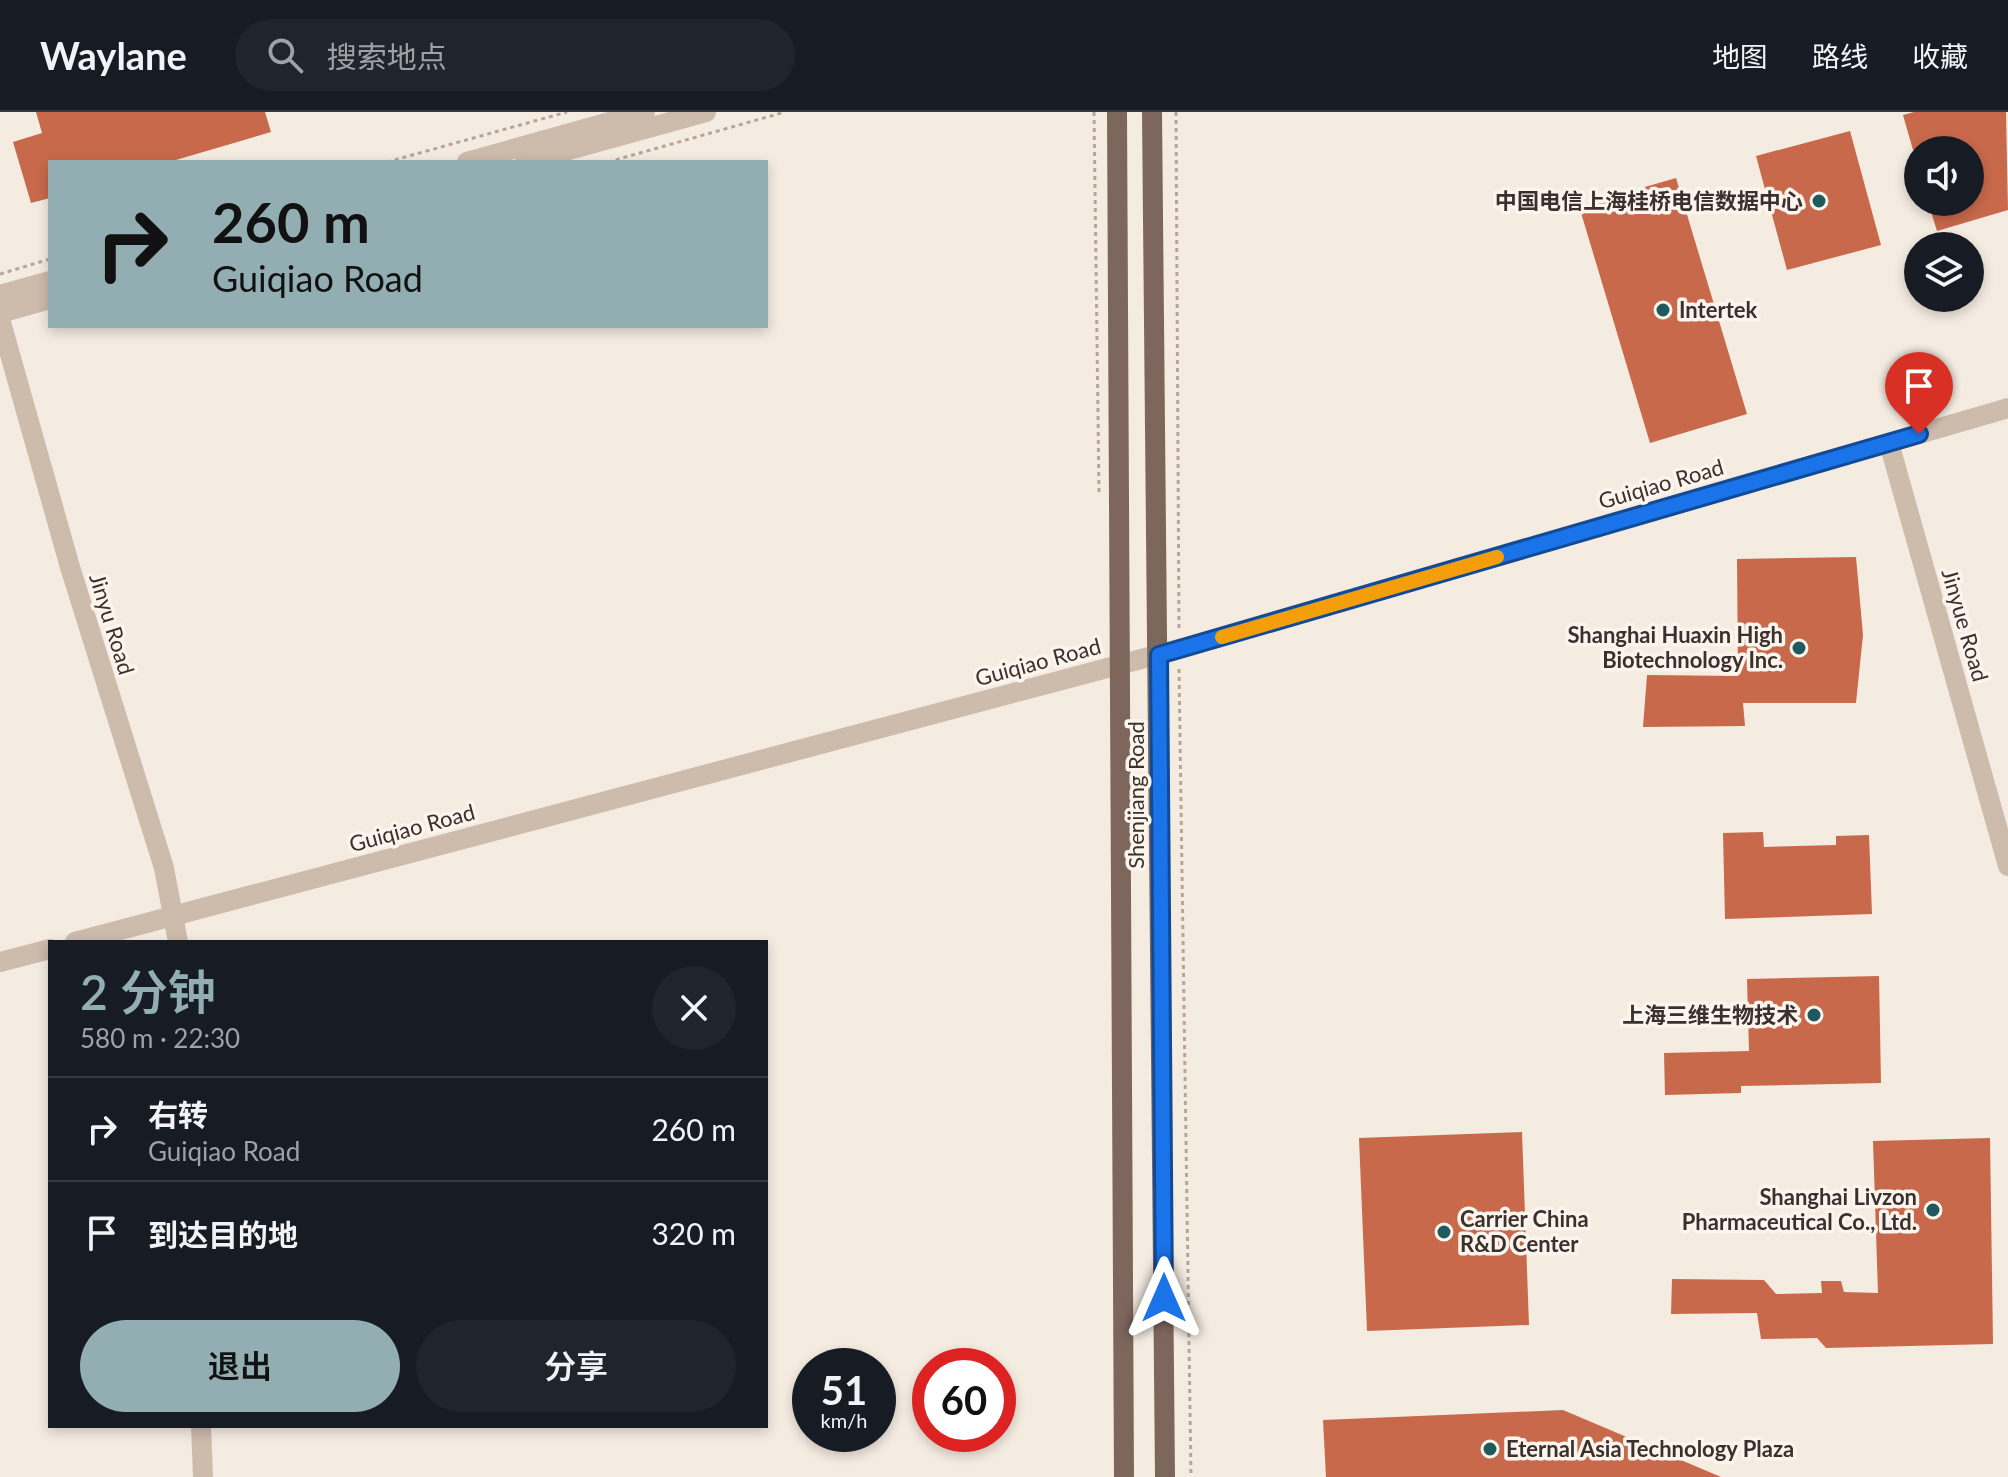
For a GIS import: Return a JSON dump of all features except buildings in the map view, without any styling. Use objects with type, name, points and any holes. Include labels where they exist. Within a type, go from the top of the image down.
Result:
[{"type":"main road","name":"Shenjiang Road","points":[[1117,112],[1124,1477]]},
{"type":"main road","name":"Shenjiang Road","points":[[1152,112],[1165,1477]]},
{"type":"street","points":[[474,160],[645,112]]},
{"type":"street","points":[[532,160],[706,112]]},
{"type":"street","points":[[0,295],[48,282]]},
{"type":"street","points":[[0,313],[48,300]]},
{"type":"street","name":"Jinyu Road","points":[[0,319],[70,567],[164,868],[178,940]]},
{"type":"street","name":"Guiqiao Road","points":[[83,940],[1159,655],[2008,408]]},
{"type":"street","name":"Jinyue Road","points":[[1889,443],[2008,866]]},
{"type":"street","points":[[0,962],[48,950]]},
{"type":"street","points":[[201,1428],[203,1477]]},
{"type":"path","points":[[394,160],[567,112]]},
{"type":"path","points":[[615,160],[785,112]]},
{"type":"path","points":[[1176,112],[1179,649],[1191,1477]]},
{"type":"path","points":[[0,274],[48,260]]},
{"type":"slow traffic","points":[[1222,637],[1497,557]]},
{"type":"place","name":"中国电信上海桂桥电信数据中心","points":[[1819,201]]},
{"type":"place","name":"Intertek","points":[[1663,310]]},
{"type":"place","name":"Shanghai Huaxin High Biotechnology Inc.","points":[[1799,648]]},
{"type":"place","name":"上海三维生物技术","points":[[1814,1015]]},
{"type":"place","name":"Shanghai Livzon Pharmaceutical Co., Ltd.","points":[[1933,1210]]},
{"type":"place","name":"Carrier China R&D Center","points":[[1444,1232]]},
{"type":"place","name":"Eternal Asia Technology Plaza","points":[[1490,1449]]},
{"type":"route","points":[[1164,1298],[1159,655],[1919,434]]}]
